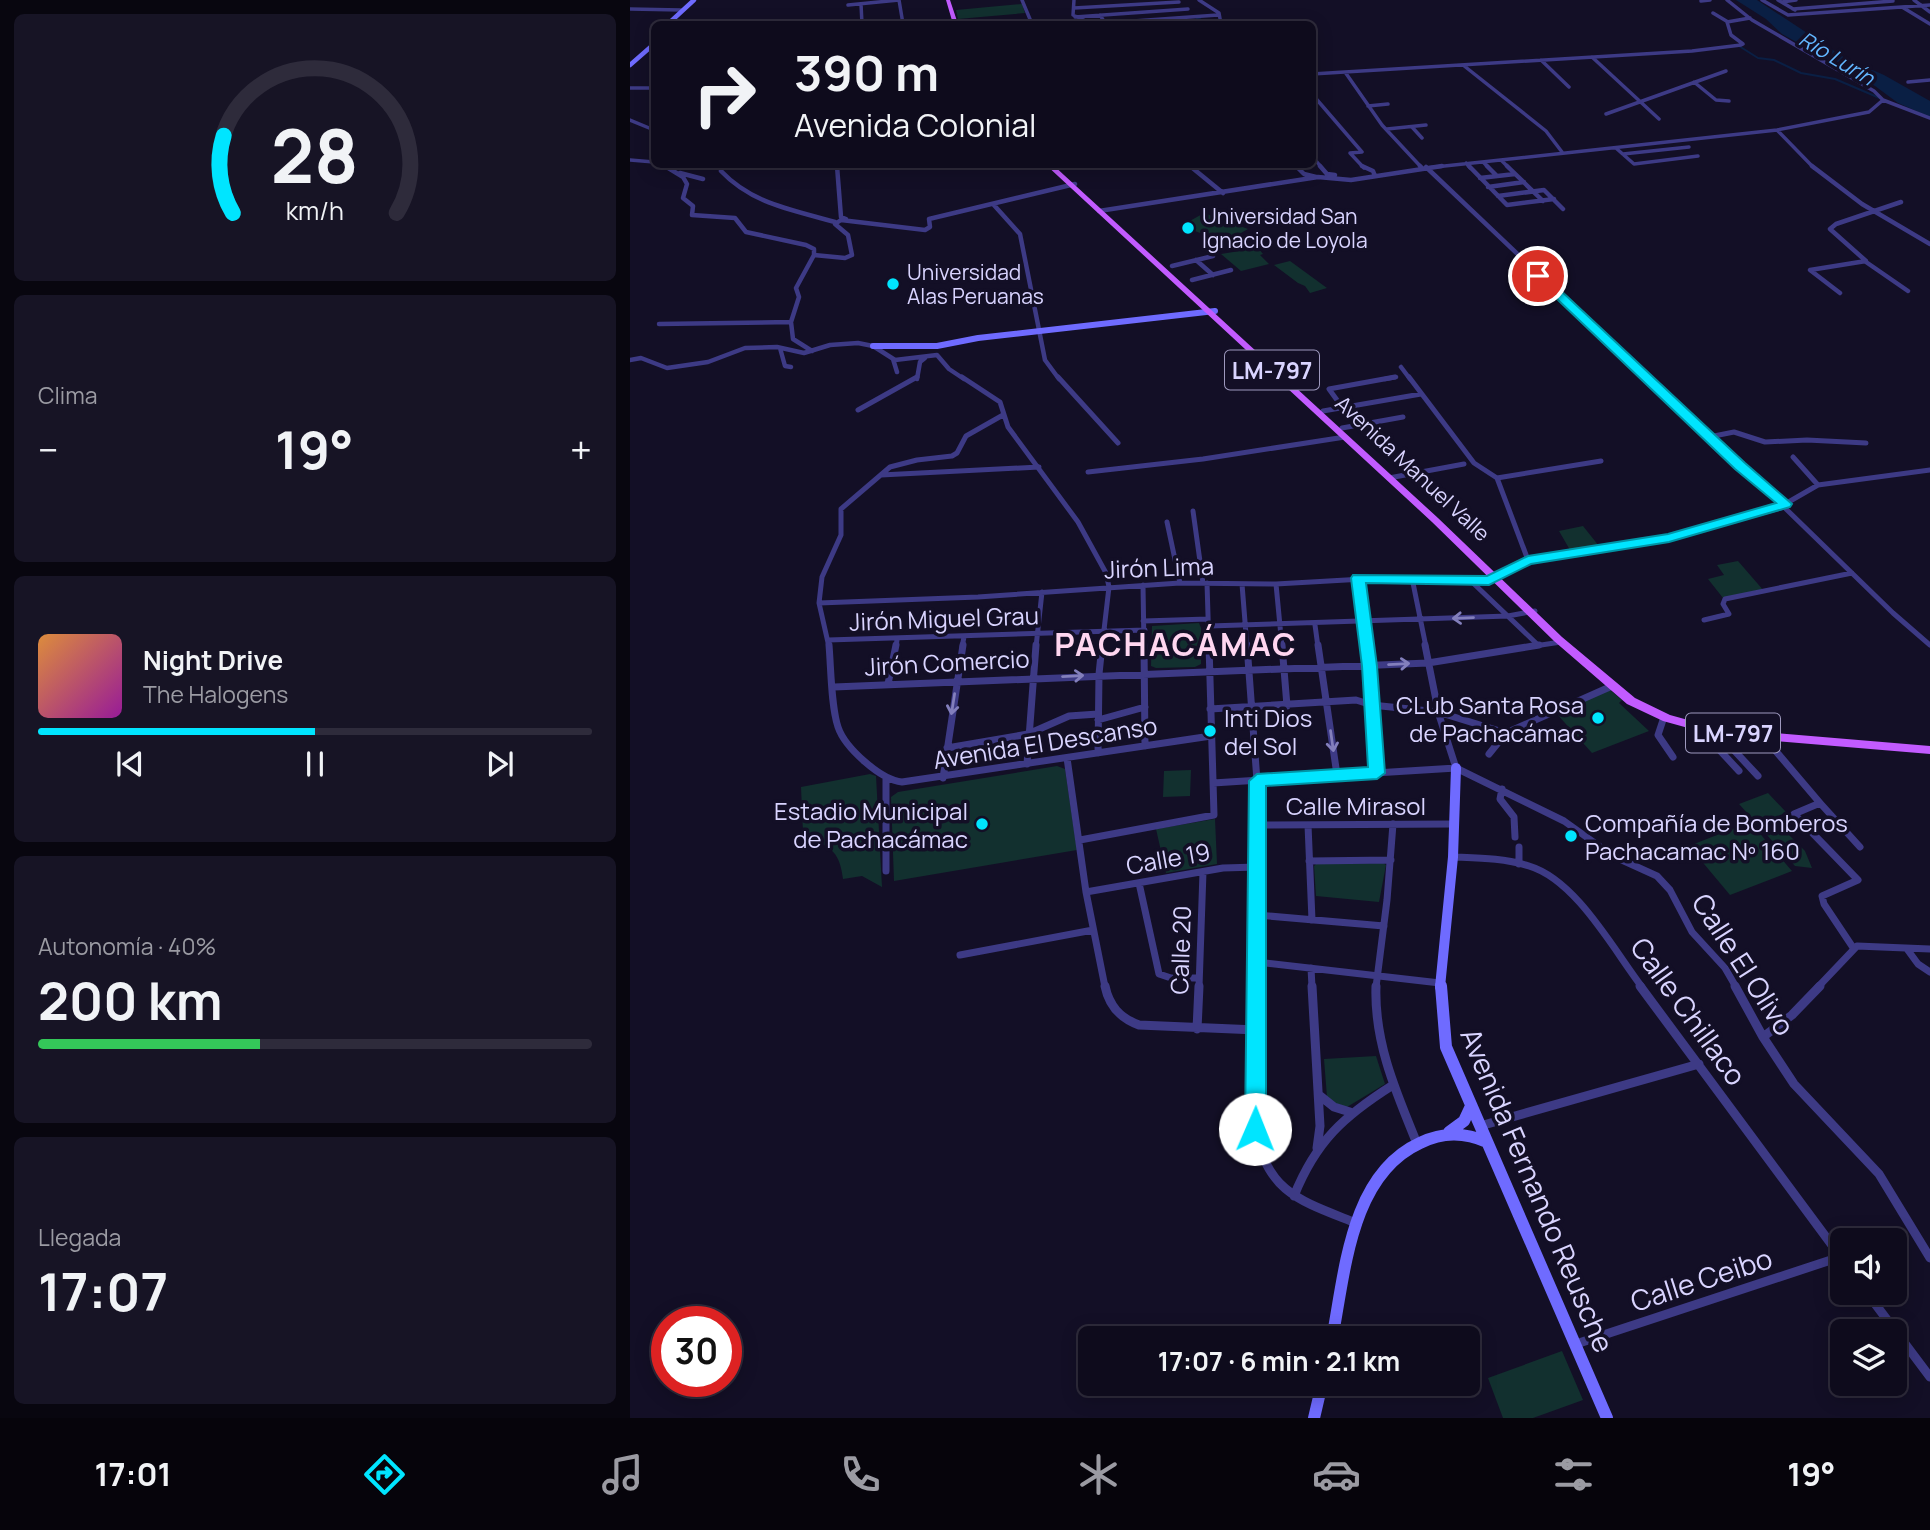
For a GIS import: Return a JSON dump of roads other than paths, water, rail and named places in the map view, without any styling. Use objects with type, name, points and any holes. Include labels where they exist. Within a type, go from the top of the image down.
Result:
[{"type":"main road","points":[[945,0],[952,21]]},
{"type":"main road","name":"Avenida Manuel Valle","points":[[1053,168],[1392,477],[1564,641]]},
{"type":"main road","name":"Avenida Manuel Valle","points":[[1058,168],[1073,185]]},
{"type":"main road","name":"Avenida Manuel Valle","points":[[1294,387],[1344,433]]},
{"type":"main road","name":"LM-797","points":[[1564,641],[1631,701],[1664,717],[1700,729],[1930,750]]},
{"type":"street","points":[[671,21],[694,0]]},
{"type":"street","points":[[848,5],[899,0],[902,21]]},
{"type":"street","points":[[1021,0],[1031,21]]},
{"type":"street","points":[[1074,0],[1073,13],[1085,21]]},
{"type":"street","points":[[1084,0],[1086,8]]},
{"type":"street","points":[[1199,0],[1217,11],[1220,21]]},
{"type":"street","points":[[1700,1],[1710,0]]},
{"type":"street","points":[[1727,0],[1750,18],[1874,91],[1883,100],[1930,118]]},
{"type":"street","points":[[1762,0],[1787,15],[1930,5]]},
{"type":"street","points":[[1780,1],[1796,0]]},
{"type":"street","points":[[1843,0],[1850,4]]},
{"type":"street","points":[[1793,9],[1893,0],[1930,24]]},
{"type":"street","points":[[1914,0],[1930,12]]},
{"type":"street","points":[[1074,8],[1178,1],[1197,17]]},
{"type":"street","points":[[1780,1],[1802,15]]},
{"type":"street","points":[[1129,3],[1131,13]]},
{"type":"street","points":[[861,4],[862,21]]},
{"type":"street","points":[[1156,4],[1158,11]]},
{"type":"street","points":[[630,9],[681,10]]},
{"type":"street","points":[[1076,17],[1188,9]]},
{"type":"street","points":[[1145,12],[1149,21]]},
{"type":"street","points":[[1713,13],[1728,22],[1750,18]]},
{"type":"street","points":[[1100,15],[1102,21]]},
{"type":"street","points":[[1158,21],[1218,15]]},
{"type":"street","points":[[1204,16],[1210,21]]},
{"type":"street","points":[[1186,18],[1189,21]]},
{"type":"street","points":[[1316,74],[1592,57],[1743,44],[1731,34],[1728,22]]},
{"type":"street","points":[[630,65],[651,47]]},
{"type":"street","points":[[646,52],[651,51]]},
{"type":"street","points":[[1592,57],[1659,119]]},
{"type":"street","points":[[1541,60],[1569,87]]},
{"type":"street","points":[[1463,65],[1546,131],[1562,152]]},
{"type":"street","points":[[1605,114],[1726,71]]},
{"type":"street","points":[[1345,72],[1387,130],[1424,168],[1709,437],[1785,505],[1852,573],[1930,645]]},
{"type":"street","points":[[1908,82],[1930,80]]},
{"type":"street","points":[[1694,82],[1716,100],[1729,101]]},
{"type":"street","points":[[630,88],[651,88]]},
{"type":"street","points":[[1316,99],[1362,152],[1350,153],[1364,168],[1373,171],[1375,176]]},
{"type":"street","points":[[1298,168],[1304,174],[1348,180],[1466,163],[1617,149],[1777,130],[1869,112],[1883,100]]},
{"type":"street","points":[[1368,106],[1388,103]]},
{"type":"street","points":[[630,120],[651,129]]},
{"type":"street","points":[[1387,130],[1426,125]]},
{"type":"street","points":[[1412,127],[1422,138]]},
{"type":"street","points":[[1777,130],[1820,173],[1872,211],[1930,244]]},
{"type":"street","points":[[1623,154],[1689,147]]},
{"type":"street","points":[[1617,149],[1633,164],[1698,156]]},
{"type":"street","points":[[630,160],[651,161]]},
{"type":"street","points":[[1500,160],[1543,201]]},
{"type":"street","points":[[1316,161],[1327,174],[1346,176],[1348,180]]},
{"type":"street","points":[[1483,162],[1497,176]]},
{"type":"street","points":[[1466,163],[1507,205],[1554,200]]},
{"type":"street","points":[[668,168],[687,184],[683,198],[693,206],[692,215],[734,218],[743,229],[767,239],[788,239],[814,249],[814,255],[796,288],[798,303],[791,323],[793,339],[812,352]]},
{"type":"street","points":[[837,168],[841,217],[922,230],[930,227],[929,219],[1073,185]]},
{"type":"street","points":[[1193,168],[1223,192]]},
{"type":"street","points":[[721,171],[731,184],[764,202],[835,222],[848,235],[852,255],[845,258],[814,255]]},
{"type":"street","points":[[675,172],[703,179]]},
{"type":"street","points":[[1480,178],[1515,174]]},
{"type":"street","points":[[1101,210],[1318,177]]},
{"type":"street","points":[[1488,187],[1524,182]]},
{"type":"street","points":[[1497,196],[1544,190],[1563,209]]},
{"type":"street","points":[[1901,202],[1836,224],[1830,230],[1847,248],[1908,291]]},
{"type":"street","points":[[993,204],[1019,230],[1045,360],[1118,443]]},
{"type":"street","points":[[835,222],[846,219]]},
{"type":"street","points":[[1172,266],[1213,256]]},
{"type":"street","points":[[1196,260],[1213,275]]},
{"type":"street","points":[[1840,293],[1810,270],[1866,262]]},
{"type":"street","points":[[1192,280],[1231,270]]},
{"type":"street","points":[[630,360],[643,358],[669,367],[708,362],[745,348],[812,352],[833,344],[937,346],[1212,312]]},
{"type":"street","points":[[659,324],[791,323]]},
{"type":"street","points":[[873,346],[893,359],[897,372]]},
{"type":"street","points":[[780,348],[784,365],[791,368]]},
{"type":"street","points":[[893,359],[933,354],[940,356],[949,369],[1000,402],[1008,427],[1078,522],[1106,573],[1109,587],[1099,674],[1098,753]]},
{"type":"street","points":[[858,410],[917,379],[921,360],[940,356]]},
{"type":"street","points":[[1401,367],[1474,463],[1497,478],[1528,560]]},
{"type":"street","points":[[1342,407],[1329,389],[1396,377]]},
{"type":"street","points":[[1323,411],[1421,394]]},
{"type":"street","points":[[886,871],[886,779],[841,735],[828,640],[819,603],[822,577],[841,535],[841,509],[880,475],[900,463],[952,456],[957,453],[965,436],[1003,415]]},
{"type":"street","points":[[1088,472],[1203,459],[1344,433],[1403,417]]},
{"type":"street","points":[[1709,437],[1734,432],[1765,442],[1807,440],[1867,443]]},
{"type":"street","points":[[1793,457],[1818,485],[1930,470]]},
{"type":"street","points":[[1497,478],[1601,461]]},
{"type":"street","points":[[1392,477],[1464,464]]},
{"type":"street","points":[[880,475],[1039,467]]},
{"type":"street","name":"Jirón Lima","points":[[819,603],[978,597],[1180,583],[1276,584],[1358,578],[1489,581],[1528,560],[1669,538],[1785,505],[1818,485]]},
{"type":"street","points":[[1080,840],[1214,815],[1208,623],[1205,583],[1193,511]]},
{"type":"street","points":[[1167,522],[1180,583]]},
{"type":"street","points":[[1704,620],[1728,614],[1723,604],[1725,599],[1852,573]]},
{"type":"street","points":[[1358,578],[1369,666],[1377,773]]},
{"type":"street","points":[[1213,783],[1456,768],[1438,712],[1412,578]]},
{"type":"street","points":[[1472,582],[1538,645]]},
{"type":"street","points":[[1242,584],[1257,781],[1255,1129],[1258,1153],[1266,1170],[1294,1196],[1357,1224]]},
{"type":"street","points":[[1276,584],[1287,706]]},
{"type":"street","points":[[1143,585],[1145,746]]},
{"type":"street","points":[[1027,764],[1032,677],[1042,592]]},
{"type":"street","points":[[1143,621],[1246,626],[1315,625],[1507,616],[1533,611]]},
{"type":"street","points":[[1315,625],[1337,775]]},
{"type":"street","name":"Jirón Miguel Grau","points":[[828,640],[897,640],[1145,630]]},
{"type":"street","points":[[943,778],[964,637]]},
{"type":"street","points":[[888,684],[897,640]]},
{"type":"street","name":"Jirón Comercio","points":[[834,687],[1099,674],[1428,663],[1564,641]]},
{"type":"street","points":[[1489,754],[1506,733],[1612,686]]},
{"type":"street","points":[[1210,709],[1356,701],[1438,712],[1506,733]]},
{"type":"street","points":[[947,748],[1028,734],[1069,716],[1112,718],[1128,708],[1145,707]]},
{"type":"street","points":[[1664,717],[1658,735],[1673,757]]},
{"type":"street","points":[[1700,729],[1739,771]]},
{"type":"street","points":[[1717,732],[1758,776]]},
{"type":"street","points":[[1762,735],[1860,847]]},
{"type":"street","name":"Avenida El Descanso","points":[[886,779],[902,782],[943,778],[1211,736]]},
{"type":"street","points":[[1067,758],[1086,892],[1108,1002],[1126,1020],[1139,1025],[1257,1030]]},
{"type":"street","name":"Calle El Olivo","points":[[1456,768],[1576,828],[1609,853],[1648,871],[1664,882],[1692,932],[1725,968],[1763,1037],[1794,1084],[1879,1174],[1930,1258]]},
{"type":"street","name":"Avenida Fernando Reusche","points":[[1456,768],[1453,857],[1440,983],[1446,1047],[1607,1418]]},
{"type":"street","points":[[1502,789],[1500,799],[1515,820],[1515,837]]},
{"type":"street","points":[[1820,803],[1794,814],[1858,880],[1822,896],[1854,949]]},
{"type":"street","points":[[1393,824],[1384,926],[1376,976],[1378,1028],[1393,1085],[1416,1142]]},
{"type":"street","name":"Calle Mirasol","points":[[1257,825],[1454,824]]},
{"type":"street","points":[[1308,825],[1312,920]]},
{"type":"street","points":[[1519,847],[1519,864]]},
{"type":"street","name":"Calle Chillaco","points":[[1453,857],[1519,864],[1553,877],[1578,901],[1830,1243]]},
{"type":"street","points":[[1309,861],[1391,860]]},
{"type":"street","name":"Calle 19","points":[[1086,892],[1203,872],[1257,867]]},
{"type":"street","name":"Calle 20","points":[[1197,1029],[1203,872]]},
{"type":"street","points":[[1139,883],[1159,974],[1171,978],[1198,978]]},
{"type":"street","points":[[1257,915],[1384,926]]},
{"type":"street","points":[[960,955],[1093,930]]},
{"type":"street","points":[[1763,1037],[1792,1015],[1857,946],[1930,949]]},
{"type":"street","points":[[1907,948],[1918,964],[1930,972]]},
{"type":"street","points":[[1256,962],[1440,983]]},
{"type":"street","points":[[1311,968],[1319,1095],[1320,1126],[1317,1148]]},
{"type":"street","points":[[1480,1126],[1699,1063]]},
{"type":"street","points":[[1294,1196],[1303,1170],[1317,1148],[1350,1112],[1393,1085]]},
{"type":"street","points":[[1319,1095],[1334,1107],[1350,1112]]},
{"type":"street","points":[[1448,1133],[1464,1121],[1471,1106]]},
{"type":"street","points":[[1335,1326],[1357,1224],[1370,1188],[1379,1173],[1406,1146],[1416,1142],[1448,1133],[1469,1135],[1487,1142]]},
{"type":"street","name":"Calle Ceibo","points":[[1576,1344],[1830,1263]]},
{"type":"street","points":[[1876,1305],[1930,1377]]},
{"type":"street","points":[[1314,1418],[1319,1396]]},
{"type":"water","name":"Río Lurín","points":[[1736,0],[1757,0],[1845,58],[1884,75],[1930,101],[1930,117],[1898,103],[1875,86],[1782,34],[1766,19]]},
{"type":"waterway","points":[[1197,17],[1201,21]]},
{"type":"waterway","name":"Río Lurín","points":[[1739,46],[1758,58],[1774,60],[1801,73],[1835,79],[1882,99]]},
{"type":"place","name":"Universidad San Ignacio de Loyola","points":[[1188,228]]},
{"type":"place","name":"Universidad Alas Peruanas","points":[[893,284]]},
{"type":"place","name":"CLub Santa Rosa de Pachacámac","points":[[1598,718]]},
{"type":"place","name":"Inti Dios del Sol","points":[[1210,731]]},
{"type":"place","name":"Estadio Municipal de Pachacámac","points":[[982,824]]},
{"type":"place","name":"Compañía de Bomberos Pachacamac Nº 160","points":[[1571,836]]},
{"type":"district","name":"PACHACÁMAC","points":[[1176,644]]}]
